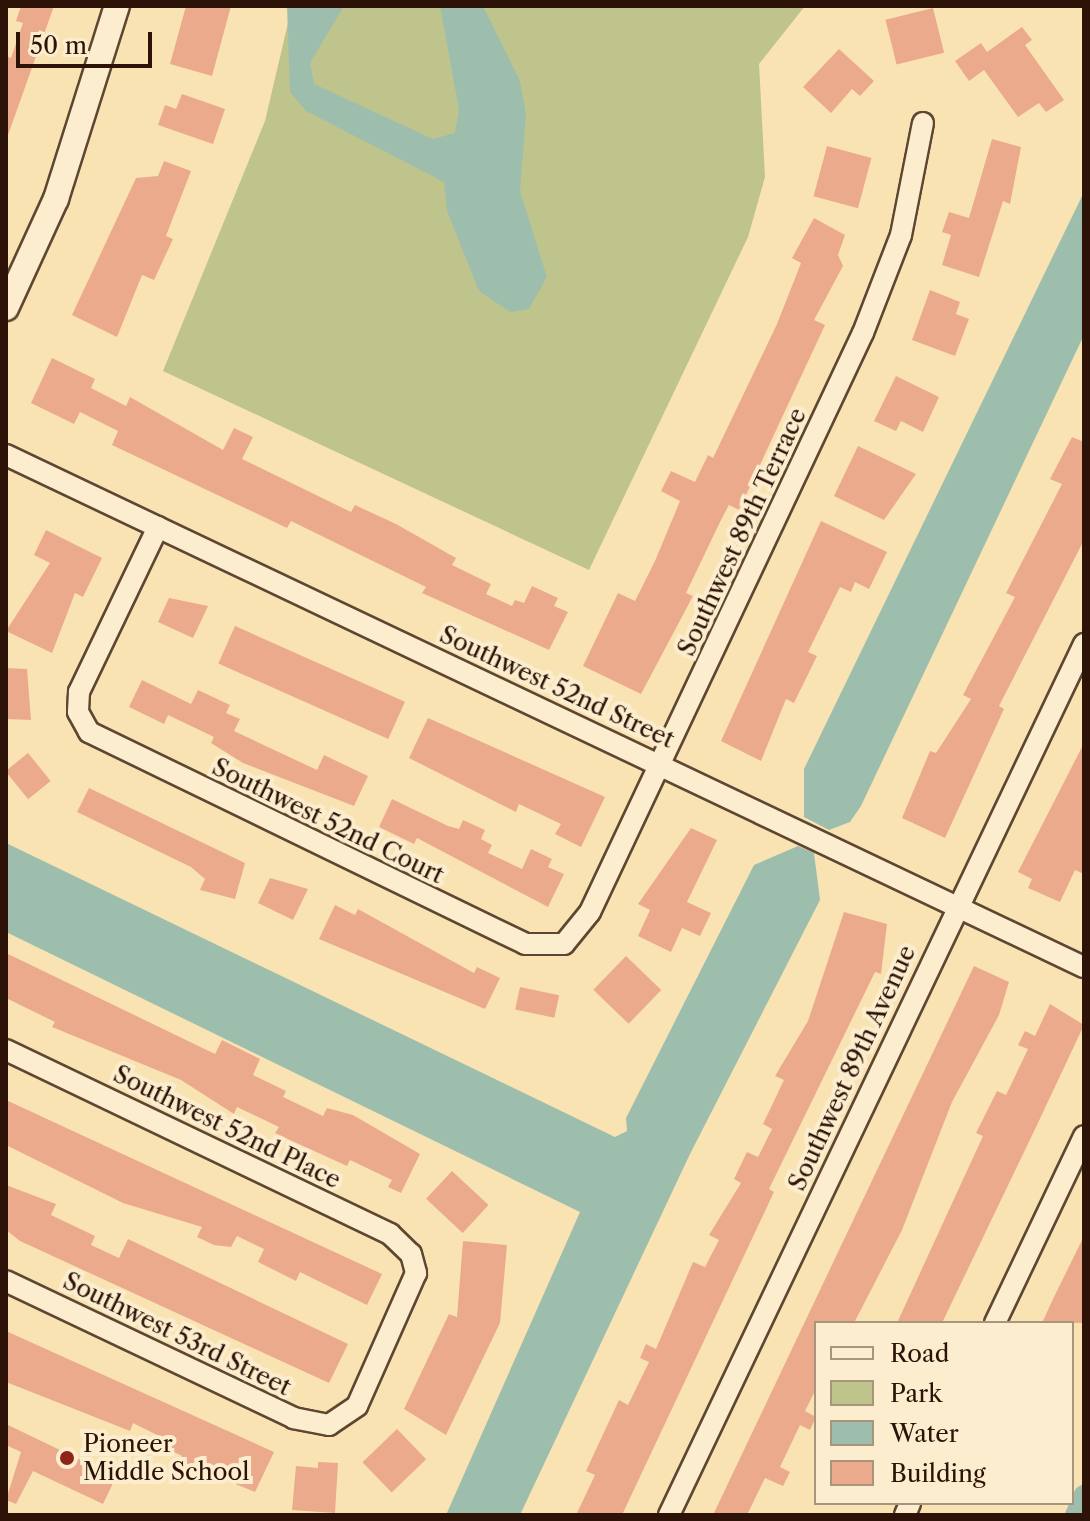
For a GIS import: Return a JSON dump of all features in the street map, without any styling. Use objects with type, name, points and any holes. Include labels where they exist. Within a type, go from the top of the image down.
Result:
[{"type":"street","points":[[6,308],[56,199],[117,6]]},
{"type":"street","name":"Southwest 89th Terrace","points":[[564,944],[582,926],[661,765],[863,333],[901,235],[923,123]]},
{"type":"street","name":"Southwest 52nd Street","points":[[6,455],[1084,967]]},
{"type":"street","name":"Southwest 52nd Court","points":[[158,527],[79,692],[80,719],[102,741],[525,944],[564,944]]},
{"type":"street","name":"Southwest 89th Avenue","points":[[669,1515],[1084,644]]},
{"type":"street","name":"Southwest 52nd Place","points":[[6,1050],[390,1234],[415,1263],[409,1299],[357,1406],[329,1425]]},
{"type":"street","points":[[996,1321],[1084,1136]]},
{"type":"street","name":"Southwest 53rd Street","points":[[6,1281],[294,1418],[329,1425]]},
{"type":"green space","points":[[292,6],[805,6],[759,64],[765,177],[748,237],[589,570],[163,371],[265,121]]},
{"type":"water","points":[[287,6],[344,6],[310,63],[314,84],[433,139],[455,133],[459,110],[440,6],[483,6],[520,81],[526,114],[520,191],[547,277],[529,309],[510,312],[479,291],[447,211],[444,182],[306,111],[290,92]]},
{"type":"water","points":[[1084,192],[1084,335],[861,806],[850,822],[829,830],[804,817],[804,769]]},
{"type":"water","points":[[6,843],[615,1137],[627,1131],[626,1118],[754,865],[798,846],[814,853],[820,900],[690,1154],[520,1515],[446,1515],[580,1212],[6,932]]},
{"type":"building","points":[[21,6],[54,6],[8,135],[6,56],[11,58],[23,23],[16,21]]},
{"type":"building","points":[[186,6],[231,6],[212,76],[170,64]]},
{"type":"building","points":[[933,8],[944,53],[897,64],[885,20]]},
{"type":"building","points":[[1022,27],[1032,40],[1025,45],[1064,100],[1046,112],[1039,103],[1018,117],[984,70],[969,81],[955,61],[981,43],[987,52]]},
{"type":"building","points":[[839,49],[874,81],[860,96],[852,89],[831,113],[803,87]]},
{"type":"building","points":[[182,94],[225,109],[213,144],[158,125],[165,105],[176,109]]},
{"type":"building","points":[[992,139],[1021,147],[1010,204],[1003,201],[979,277],[942,265],[951,235],[942,232],[949,212],[969,218]]},
{"type":"building","points":[[827,146],[871,158],[858,208],[814,196]]},
{"type":"building","points":[[164,161],[191,171],[166,236],[173,239],[154,280],[142,275],[117,337],[72,315],[136,178],[158,176]]},
{"type":"building","points":[[814,218],[845,235],[838,255],[843,266],[814,320],[825,325],[739,510],[729,505],[721,520],[686,593],[693,596],[641,694],[583,666],[618,593],[635,601],[655,561],[680,501],[661,491],[671,471],[695,482],[708,455],[713,458],[777,324],[801,263],[792,258]]},
{"type":"building","points":[[930,290],[960,302],[956,314],[969,319],[955,356],[912,340]]},
{"type":"building","points":[[52,358],[95,379],[91,388],[126,406],[130,397],[223,450],[234,428],[253,437],[242,459],[351,512],[355,505],[396,524],[456,558],[452,565],[491,584],[486,594],[512,606],[515,600],[524,603],[532,586],[558,598],[554,606],[568,612],[549,650],[422,593],[426,587],[291,521],[287,528],[112,445],[118,431],[80,412],[74,424],[31,403]]},
{"type":"building","points":[[896,376],[939,397],[923,432],[901,421],[896,431],[874,421]]},
{"type":"building","points":[[1072,437],[1084,442],[1084,540],[999,706],[1004,709],[945,838],[902,818],[930,751],[936,753],[971,699],[963,695],[1015,597],[1006,593],[1062,484],[1050,479]]},
{"type":"building","points":[[858,446],[916,474],[884,520],[834,496]]},
{"type":"building","points":[[821,521],[887,552],[869,589],[855,582],[851,592],[840,587],[808,652],[817,656],[794,703],[786,699],[761,761],[721,741]]},
{"type":"building","points":[[46,530],[102,558],[83,597],[75,593],[52,653],[6,631],[50,563],[34,555]]},
{"type":"building","points":[[169,598],[208,606],[193,638],[158,622]]},
{"type":"building","points":[[235,626],[405,702],[388,739],[218,663]]},
{"type":"building","points":[[6,668],[27,669],[31,720],[6,719]]},
{"type":"building","points":[[142,680],[191,704],[198,690],[230,705],[226,713],[240,719],[234,731],[317,770],[324,755],[368,776],[354,806],[243,763],[211,743],[214,737],[168,715],[164,724],[129,707]]},
{"type":"building","points":[[428,718],[605,797],[581,847],[555,834],[561,824],[519,804],[516,812],[409,758]]},
{"type":"building","points":[[1084,743],[1084,874],[1075,870],[1060,902],[1028,888],[1032,879],[1018,872]]},
{"type":"building","points":[[28,753],[51,781],[28,799],[6,772]]},
{"type":"building","points":[[89,788],[245,863],[235,899],[200,890],[205,879],[191,867],[77,812]]},
{"type":"building","points":[[392,799],[448,826],[459,829],[463,820],[485,830],[481,839],[492,845],[488,853],[522,869],[531,849],[552,859],[548,867],[564,874],[548,907],[417,838],[414,844],[379,827]]},
{"type":"building","points":[[691,828],[717,840],[687,902],[711,913],[700,936],[682,928],[671,952],[638,936],[650,910],[638,904]]},
{"type":"building","points":[[270,878],[308,889],[293,920],[258,903]]},
{"type":"building","points":[[335,905],[355,915],[358,909],[474,973],[477,967],[500,978],[485,1009],[319,939]]},
{"type":"building","points":[[844,912],[887,924],[881,974],[875,972],[769,1189],[774,1192],[622,1515],[576,1515],[595,1475],[586,1471],[619,1400],[628,1405],[649,1362],[640,1358],[646,1344],[656,1349],[693,1262],[705,1267],[719,1240],[709,1235],[741,1183],[734,1179],[747,1152],[758,1157],[772,1129],[763,1124],[784,1080],[775,1076],[808,1021]]},
{"type":"building","points":[[6,953],[215,1054],[222,1040],[260,1059],[253,1075],[286,1091],[283,1097],[323,1116],[327,1108],[353,1115],[420,1154],[401,1193],[388,1187],[392,1180],[350,1160],[347,1166],[275,1133],[279,1127],[237,1107],[234,1114],[181,1080],[52,1027],[55,1022],[6,998]]},
{"type":"building","points":[[626,956],[661,990],[629,1024],[593,990]]},
{"type":"building","points":[[974,966],[1009,982],[999,1015],[952,1102],[902,1230],[855,1321],[814,1321],[814,1393],[805,1411],[814,1416],[814,1421],[810,1430],[800,1425],[780,1467],[790,1472],[783,1486],[765,1478],[747,1515],[713,1515]]},
{"type":"building","points":[[520,987],[559,995],[554,1018],[515,1009]]},
{"type":"building","points":[[1050,1004],[1084,1025],[943,1321],[898,1321],[983,1136],[976,1133],[997,1091],[1006,1095],[1028,1049],[1018,1045],[1025,1031],[1035,1036]]},
{"type":"building","points":[[6,1100],[382,1274],[367,1305],[300,1272],[296,1281],[258,1262],[264,1249],[237,1236],[231,1247],[214,1245],[197,1237],[202,1227],[123,1203],[6,1145]]},
{"type":"building","points":[[452,1171],[489,1205],[463,1233],[426,1199]]},
{"type":"building","points":[[6,1185],[56,1204],[51,1215],[95,1236],[91,1245],[119,1258],[128,1239],[348,1344],[329,1383],[20,1241],[6,1230]]},
{"type":"building","points":[[1084,1236],[1084,1323],[1043,1321]]},
{"type":"building","points":[[463,1241],[507,1245],[500,1323],[446,1435],[404,1409],[449,1314],[457,1317]]},
{"type":"building","points":[[6,1331],[274,1452],[255,1492],[179,1461],[182,1456],[158,1444],[161,1437],[133,1423],[130,1431],[6,1382]]},
{"type":"building","points":[[6,1424],[116,1477],[103,1504],[33,1471],[16,1504],[6,1500],[21,1452],[6,1445]]},
{"type":"building","points":[[397,1429],[426,1459],[392,1493],[362,1462]]},
{"type":"building","points":[[318,1462],[338,1463],[335,1513],[292,1510],[296,1466],[318,1468]]},
{"type":"waterway","points":[[1075,1515],[1084,1495]]},
{"type":"place","name":"Pioneer Middle School","points":[[67,1458]]}]
